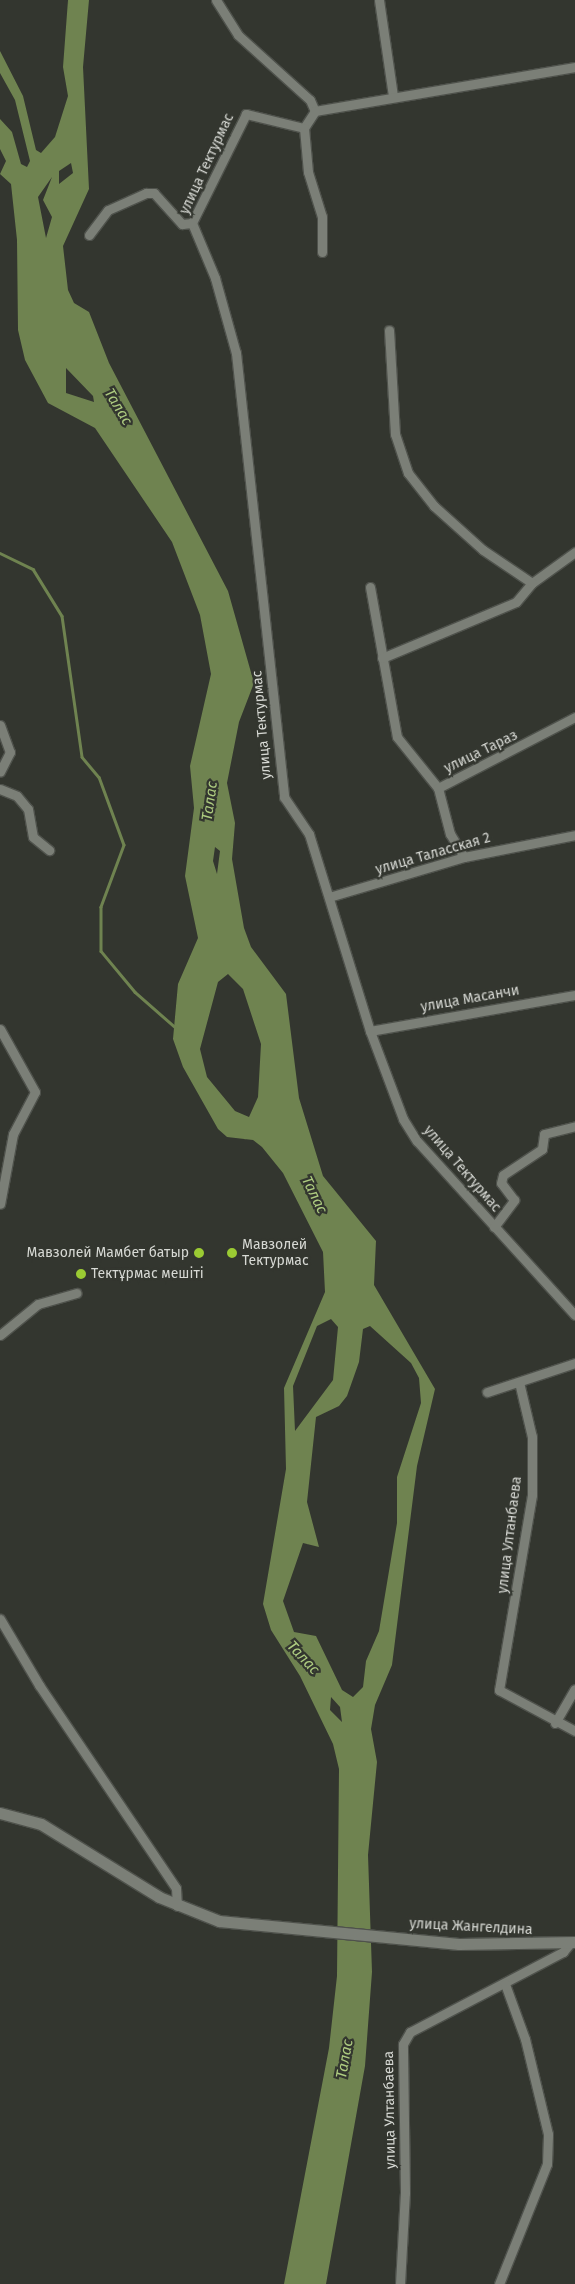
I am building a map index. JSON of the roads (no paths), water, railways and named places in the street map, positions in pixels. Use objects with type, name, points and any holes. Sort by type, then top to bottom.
[{"type":"street","points":[[216,0],[238,35],[310,100],[315,111]]},
{"type":"street","points":[[379,0],[393,96]]},
{"type":"street","points":[[322,252],[322,217],[308,172],[304,128],[315,111],[393,96],[575,67]]},
{"type":"street","name":"улица Тектурмас","points":[[304,128],[246,114],[192,223],[215,278],[236,352],[250,458],[279,780],[284,797],[309,834],[370,1031],[403,1119],[417,1141],[575,1315]]},
{"type":"street","points":[[89,235],[108,210],[146,193],[154,193],[182,224],[192,223]]},
{"type":"street","points":[[390,330],[395,434],[408,473],[434,506],[482,550],[532,583]]},
{"type":"street","points":[[382,658],[516,602],[532,583],[575,552]]},
{"type":"street","points":[[370,587],[397,737],[438,788]]},
{"type":"street","name":"улица Тараз","points":[[464,857],[450,834],[438,788],[575,717]]},
{"type":"street","points":[[0,725],[10,752],[0,772]]},
{"type":"street","points":[[0,789],[17,796],[28,809],[33,836],[49,850]]},
{"type":"street","name":"улица Таласская 2","points":[[329,897],[464,857],[575,835]]},
{"type":"street","name":"улица Масанчи","points":[[370,1031],[575,995]]},
{"type":"street","points":[[0,1029],[35,1092],[13,1134],[0,1204]]},
{"type":"street","points":[[494,1227],[514,1200],[501,1183],[503,1175],[542,1148],[544,1134],[575,1126]]},
{"type":"street","points":[[0,1335],[38,1304],[76,1293]]},
{"type":"street","points":[[486,1392],[575,1363]]},
{"type":"street","name":"улица Ултанбаева","points":[[519,1382],[532,1437],[532,1495],[499,1690],[555,1722]]},
{"type":"street","points":[[0,1619],[39,1685],[176,1888],[177,1906]]},
{"type":"street","points":[[575,1689],[555,1722],[575,1732]]},
{"type":"street","name":"улица Жангелдина","points":[[0,1813],[41,1824],[177,1906],[219,1921],[395,1939],[505,1946],[573,1942]]},
{"type":"street","name":"улица Ултанбаева","points":[[400,2284],[405,2193],[403,2044],[410,2032],[563,1952],[573,1942]]},
{"type":"street","points":[[499,2284],[547,2164],[548,2134],[525,2039],[505,1984]]},
{"type":"water","name":"Талас","points":[[68,0],[89,0],[83,67],[89,189],[63,246],[68,290],[74,303],[89,312],[109,363],[228,591],[254,683],[239,722],[227,783],[235,823],[232,859],[244,928],[251,947],[286,994],[299,1098],[323,1176],[376,1241],[374,1285],[435,1389],[417,1466],[392,1665],[375,1705],[371,1729],[377,1762],[368,1855],[372,1972],[365,2066],[326,2284],[284,2284],[329,2048],[337,1976],[339,1769],[333,1744],[300,1676],[271,1630],[263,1604],[286,1469],[284,1388],[325,1292],[323,1252],[283,1173],[262,1147],[253,1140],[227,1137],[218,1129],[183,1067],[173,1039],[178,984],[198,938],[185,876],[194,808],[190,766],[211,674],[200,615],[172,542],[95,428],[48,403],[25,360],[18,330],[17,240],[11,184],[0,174],[6,161],[0,149],[0,119],[12,132],[21,164],[27,167],[30,161],[15,100],[0,73],[0,51],[23,96],[36,150],[41,153],[55,137],[68,96],[63,67]],"holes":[[[71,163],[73,173],[59,184],[59,171]],[[52,177],[43,200],[52,217],[46,238],[38,197]],[[66,368],[93,396],[94,402],[66,393]],[[215,847],[220,851],[217,874],[213,861]],[[228,974],[243,989],[261,1044],[258,1097],[249,1117],[235,1111],[207,1077],[200,1049],[218,982]],[[331,1319],[338,1327],[333,1380],[295,1431],[293,1386],[317,1326]],[[370,1326],[411,1363],[419,1378],[421,1403],[397,1477],[397,1523],[379,1631],[366,1661],[363,1687],[353,1697],[342,1690],[316,1636],[294,1632],[283,1601],[303,1543],[319,1547],[307,1502],[316,1417],[339,1406],[347,1396],[359,1362],[363,1329]],[[331,1697],[340,1707],[342,1722],[330,1710]]]},
{"type":"waterway","points":[[0,553],[33,569],[62,616],[82,757],[99,777],[124,845],[101,907],[101,951],[135,992],[175,1027]]},
{"type":"place","name":"Мавзолей Мамбет батыр","points":[[199,1253]]},
{"type":"place","name":"Мавзолей Тектурмас","points":[[232,1253]]},
{"type":"place","name":"Тектұрмас мешіті","points":[[81,1274]]}]
